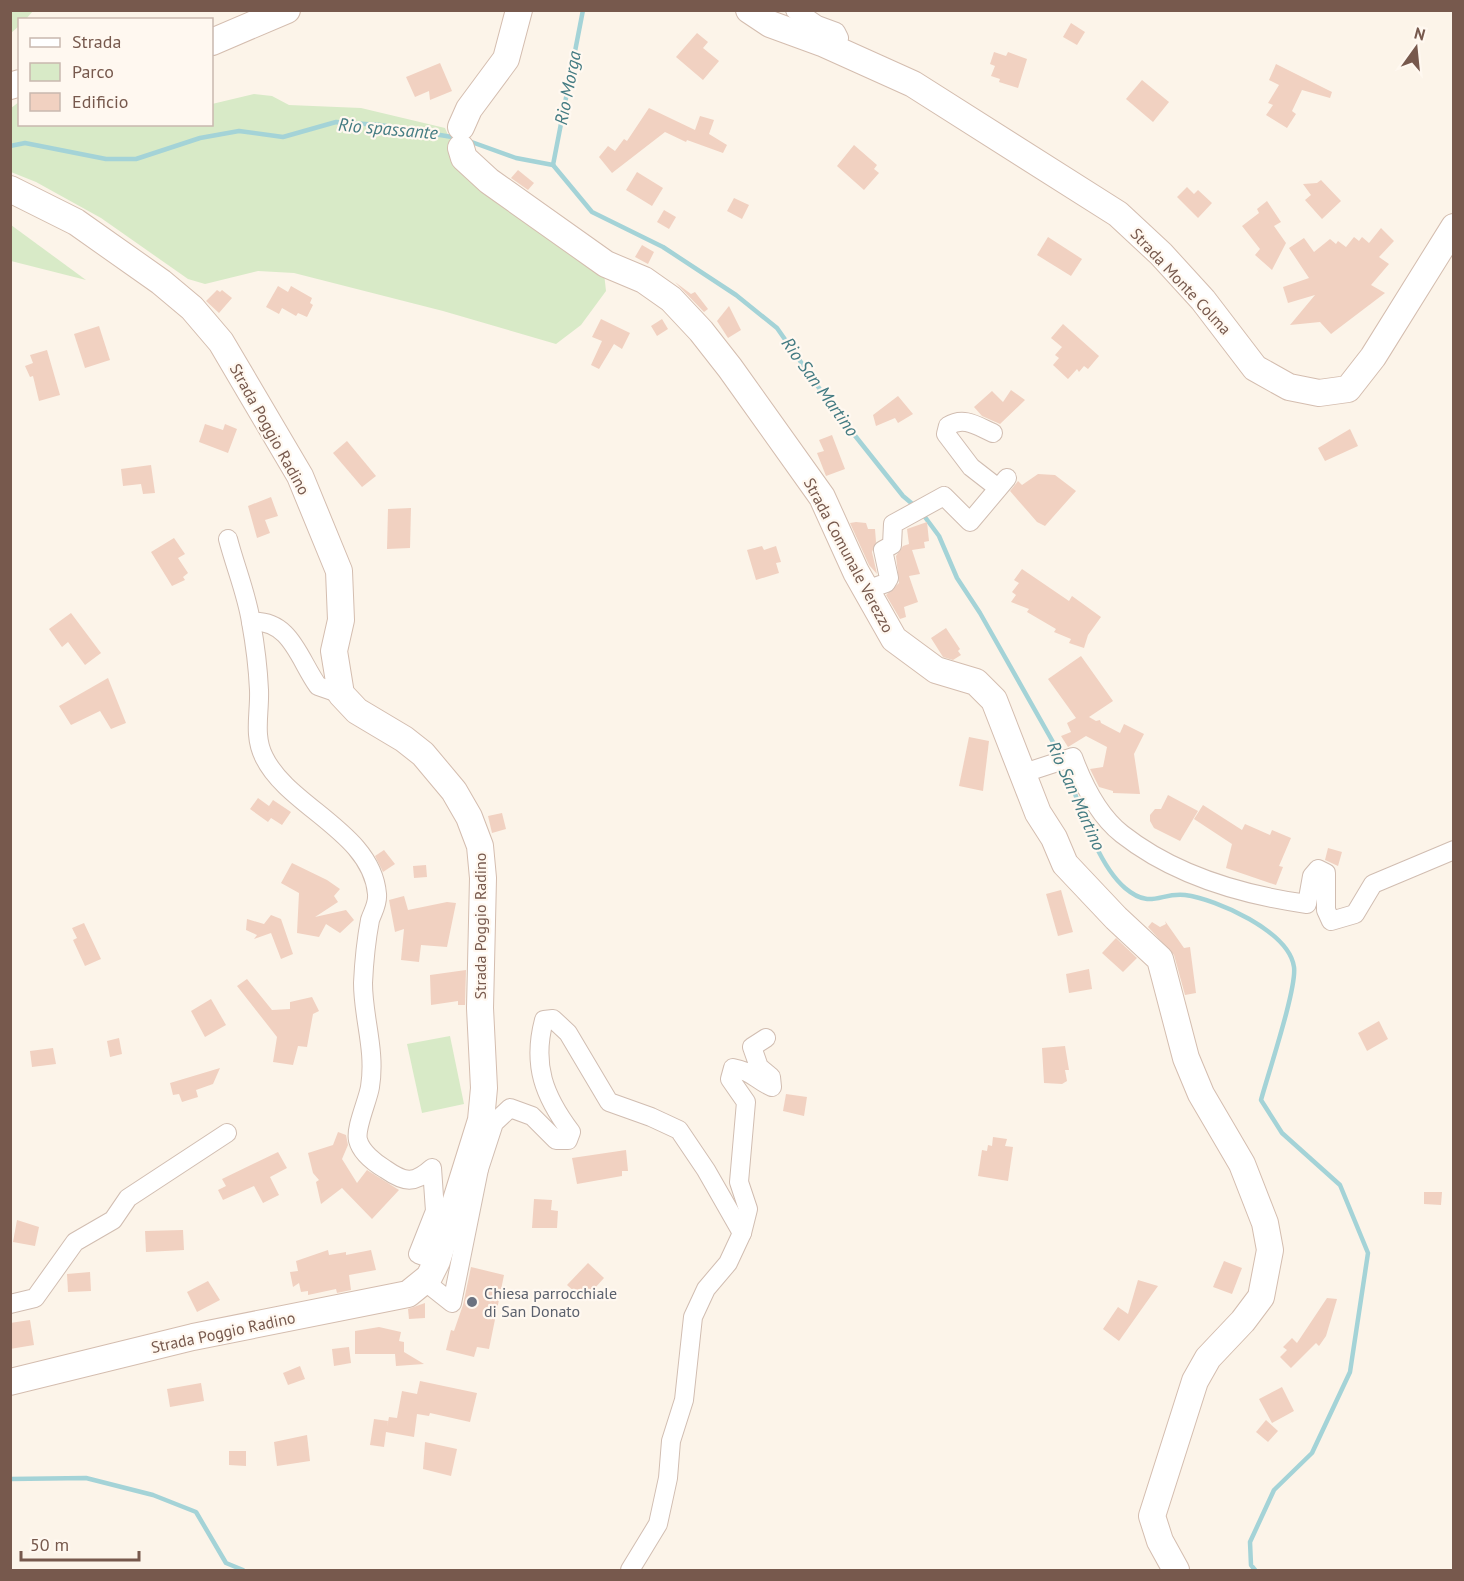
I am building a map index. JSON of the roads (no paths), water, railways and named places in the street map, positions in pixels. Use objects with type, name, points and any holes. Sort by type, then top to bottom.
[{"type":"street","points":[[213,42],[287,10]]},
{"type":"street","name":"Strada Comunale Verezzo","points":[[519,10],[506,59],[469,110],[461,137],[464,158],[489,181],[606,264],[644,280],[670,299],[700,332],[730,368],[822,497],[871,598],[894,639],[910,653],[936,669],[976,682],[994,700],[1038,813],[1054,838],[1065,864],[1116,918],[1160,959],[1186,1058],[1201,1094],[1242,1164],[1265,1223],[1270,1250],[1261,1297],[1243,1321],[1208,1358],[1195,1381],[1152,1516],[1160,1541],[1176,1570]]},
{"type":"street","name":"Strada Monte Colma","points":[[749,10],[770,24],[834,48],[913,84],[1118,214],[1203,300],[1255,368],[1289,387],[1319,393],[1348,389],[1373,357],[1454,227]]},
{"type":"street","points":[[795,10],[817,25],[836,32],[839,38],[834,48]]},
{"type":"street","name":"Strada Poggio Radino","points":[[10,189],[76,222],[161,282],[192,308],[220,342],[300,476],[339,571],[341,620],[334,651],[341,694],[357,711],[423,754],[454,790],[469,817],[480,846],[483,878],[480,1008],[484,1088],[473,1164],[437,1261],[424,1283],[401,1296],[193,1337],[10,1382]]},
{"type":"street","points":[[871,598],[872,588],[886,583],[889,578],[883,550],[892,545],[893,524],[944,496],[970,522],[1003,483],[971,467],[946,434],[948,426],[956,421],[967,421],[993,433]]},
{"type":"street","points":[[228,539],[251,622],[260,716],[256,737],[264,758],[274,774],[354,846],[376,881],[377,902],[367,940],[363,986],[372,1041],[370,1087],[357,1137],[362,1150],[381,1166],[408,1181],[420,1179],[432,1168],[435,1211],[418,1254],[437,1261]]},
{"type":"street","points":[[251,622],[264,621],[277,626],[291,639],[318,686],[341,694]]},
{"type":"street","points":[[1024,773],[1073,757],[1095,802],[1121,833],[1157,856],[1237,892],[1307,904],[1312,876],[1318,869],[1326,873],[1326,910],[1331,921],[1355,914],[1373,884],[1454,850]]},
{"type":"street","points":[[433,1288],[452,1303],[473,1164],[494,1123],[510,1108],[532,1116],[556,1140],[568,1140],[571,1132],[552,1107],[539,1070],[540,1035],[544,1020],[553,1019],[568,1032],[609,1102],[679,1130],[706,1170],[742,1233]]},
{"type":"street","points":[[630,1570],[658,1524],[668,1478],[671,1441],[684,1400],[693,1317],[706,1289],[728,1263],[742,1233],[748,1209],[739,1182],[746,1102],[730,1079],[733,1068],[751,1071],[761,1082],[772,1087],[771,1077],[759,1067],[752,1047],[766,1038]]},
{"type":"street","points":[[10,1304],[35,1298],[75,1242],[113,1220],[128,1198],[227,1133]]},
{"type":"waterway","name":"Rio Morga","points":[[553,165],[583,10]]},
{"type":"waterway","name":"Rio spassante","points":[[10,146],[25,143],[106,159],[136,159],[200,138],[239,131],[283,137],[336,122],[380,125],[458,138]]},
{"type":"waterway","name":"Rio spassante","points":[[466,140],[516,158],[553,165]]},
{"type":"waterway","name":"Rio San Martino","points":[[553,165],[592,212],[663,247],[736,295],[777,328],[833,408],[903,496],[916,507]]},
{"type":"waterway","name":"Rio San Martino","points":[[922,513],[939,536],[957,578],[980,613],[1062,758]]},
{"type":"waterway","name":"Rio San Martino","points":[[1065,766],[1082,814],[1097,847],[1114,877],[1125,888],[1142,898],[1155,899],[1185,895],[1232,910],[1265,929],[1289,954],[1294,967],[1294,978],[1261,1100],[1282,1133],[1340,1185],[1368,1253],[1350,1372],[1312,1453],[1274,1490],[1250,1542],[1251,1565],[1255,1570]]},
{"type":"waterway","points":[[10,1479],[86,1478],[153,1495],[196,1512],[226,1563],[243,1570]]},
{"type":"place","name":"Chiesa parrocchiale di San Donato","points":[[472,1302]]}]
